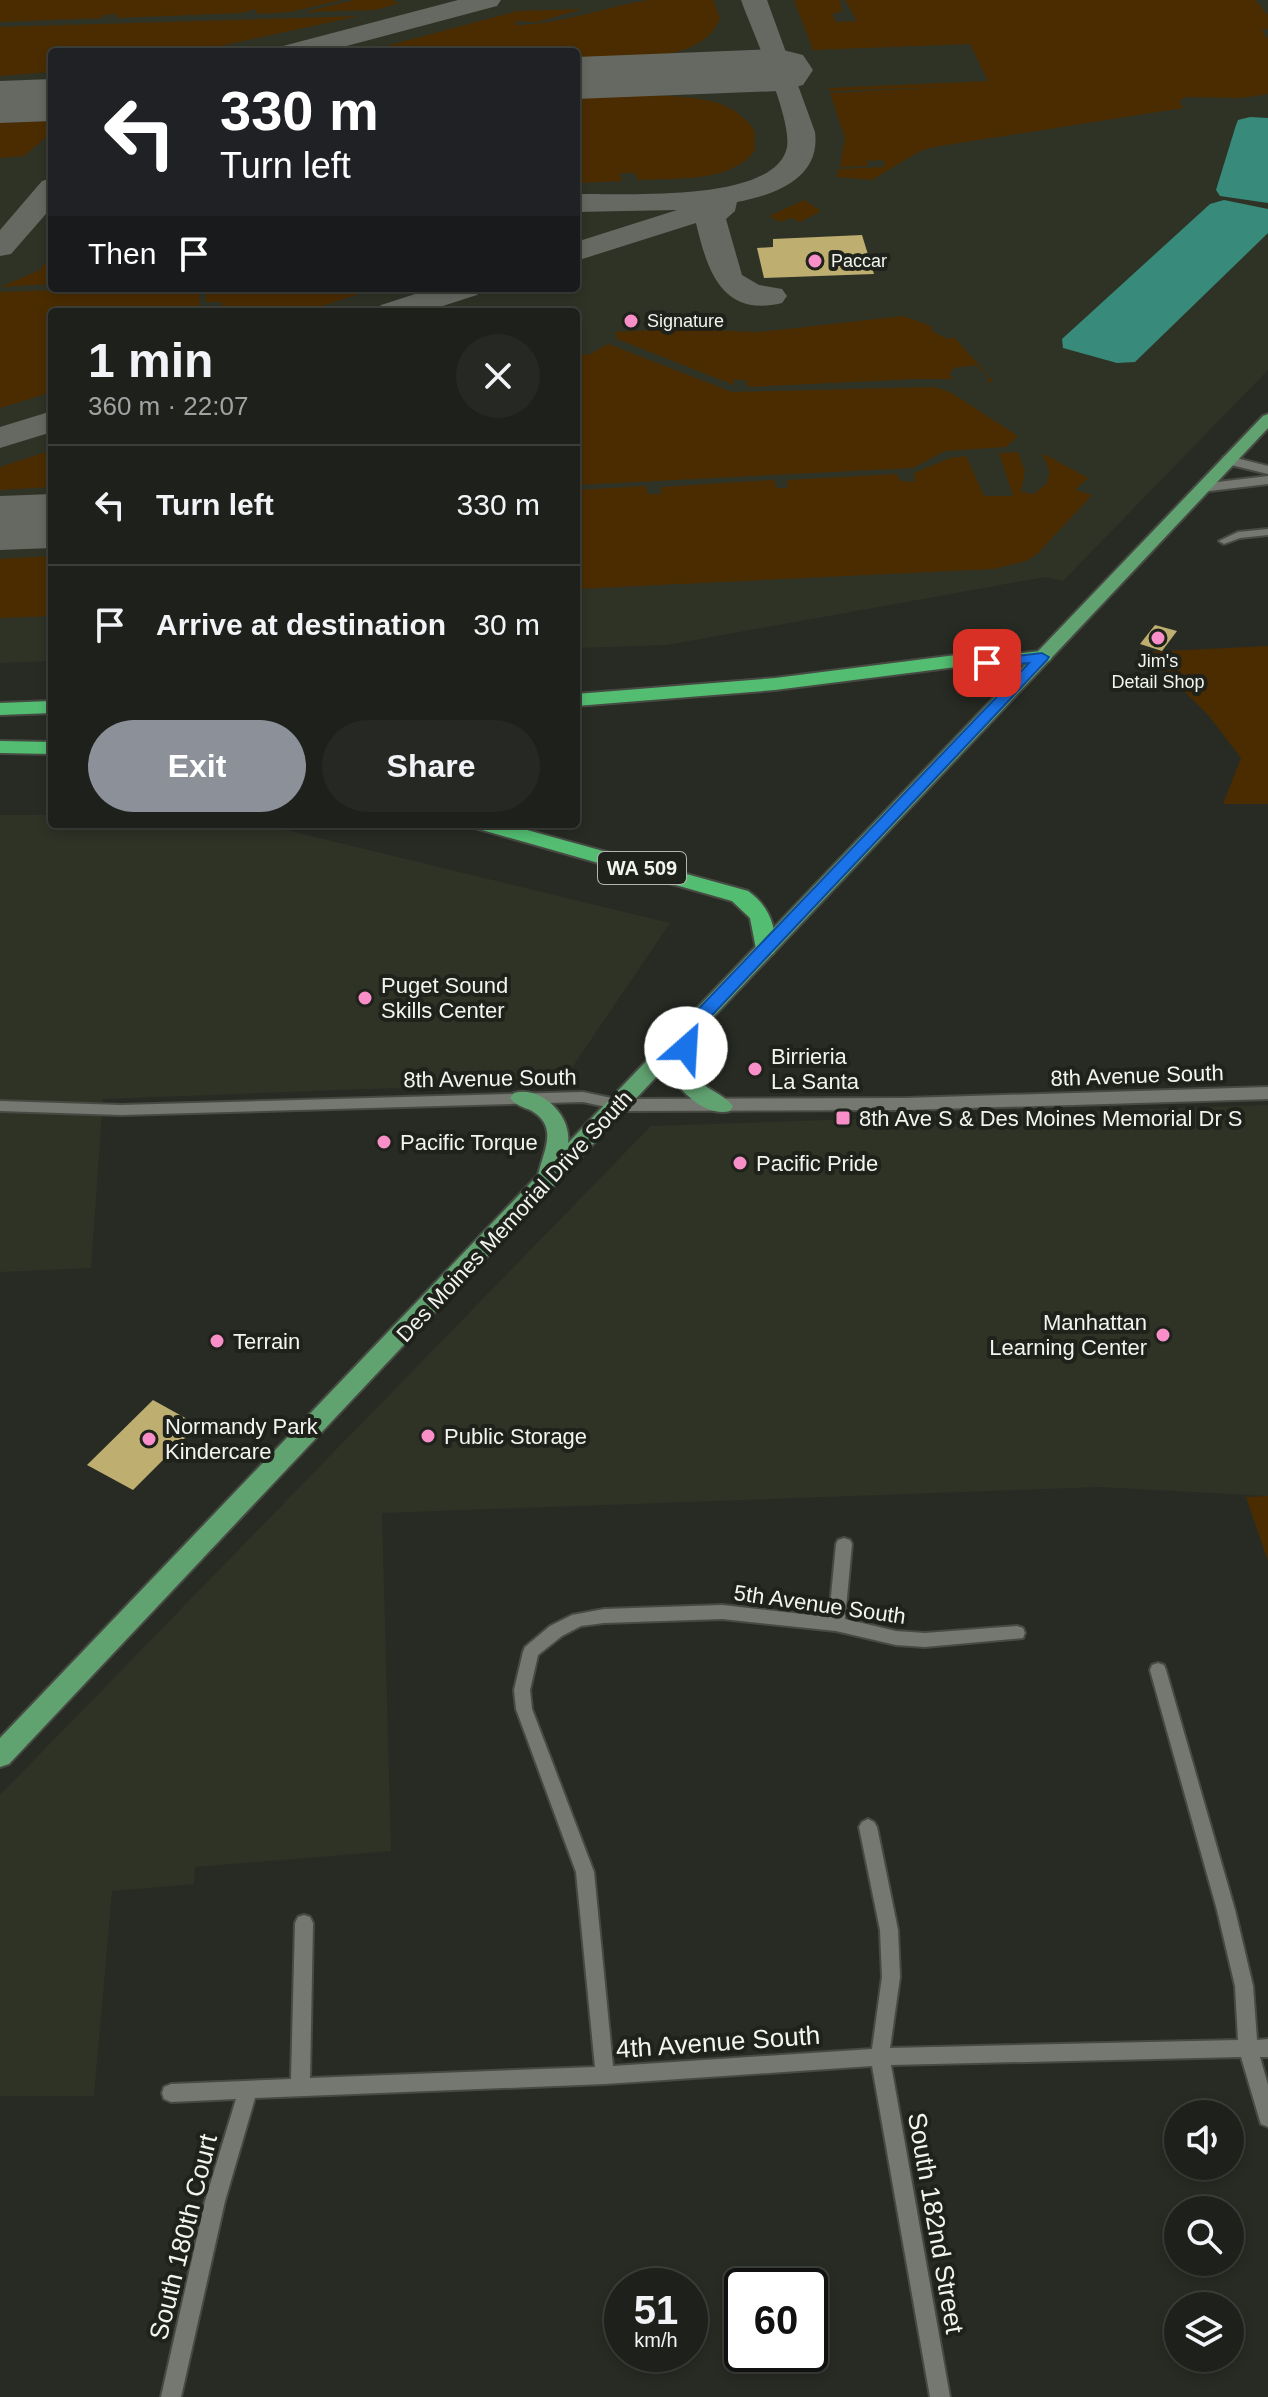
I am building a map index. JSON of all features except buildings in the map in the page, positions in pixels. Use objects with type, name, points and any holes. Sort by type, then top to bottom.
[{"type":"highway","points":[[580,700],[816,680],[964,660],[987,663],[1042,657]]},
{"type":"highway","points":[[580,708],[841,692],[972,675],[987,663]]},
{"type":"highway","points":[[0,709],[48,707]]},
{"type":"highway","points":[[0,718],[48,717]]},
{"type":"highway","points":[[0,747],[48,748]]},
{"type":"highway","name":"WA 509","points":[[496,828],[740,896],[755,907],[764,919],[765,949]]},
{"type":"main road","name":"Des Moines Memorial Drive South","points":[[0,1756],[621,1105],[692,1026],[895,816],[1268,419]]},
{"type":"main road","points":[[1228,460],[1268,470]]},
{"type":"main road","points":[[1201,488],[1268,480]]},
{"type":"main road","points":[[692,1026],[682,1077],[696,1093],[722,1106]]},
{"type":"main road","points":[[521,1098],[549,1112],[561,1135],[543,1186]]},
{"type":"street","points":[[1224,541],[1238,535],[1268,532]]},
{"type":"street","name":"8th Avenue South","points":[[0,1106],[121,1110],[583,1097],[621,1105],[722,1106],[1268,1093]]},
{"type":"street","points":[[836,1624],[844,1544]]},
{"type":"street","name":"5th Avenue South","points":[[605,2075],[585,1872],[524,1709],[523,1681],[531,1652],[556,1631],[578,1620],[604,1616],[722,1612],[836,1624],[896,1638],[925,1640],[1017,1633]]},
{"type":"street","points":[[1158,1670],[1226,1910],[1244,1986],[1248,2048],[1268,2118]]},
{"type":"street","name":"South 182nd Street","points":[[868,1827],[889,1930],[891,1977],[880,2057],[940,2397]]},
{"type":"street","points":[[300,2089],[304,1923]]},
{"type":"street","name":"4th Avenue South","points":[[171,2093],[605,2075],[880,2057],[1268,2048]]},
{"type":"street","name":"South 180th Court","points":[[171,2397],[215,2201],[248,2091]]},
{"type":"shaded area","points":[[0,0],[1268,0],[1268,370],[1063,581],[1045,577],[667,645],[580,648],[580,308],[48,308],[48,661],[0,663]]},
{"type":"shaded area","points":[[0,0],[342,0],[290,12],[257,14],[256,9],[241,13],[117,18],[117,14],[102,18],[0,22]]},
{"type":"shaded area","points":[[354,0],[393,0],[398,4],[374,10],[304,12]]},
{"type":"shaded area","points":[[649,0],[713,0],[720,18],[710,34],[696,45],[657,56],[580,58],[580,48],[379,48],[517,11],[583,9],[537,22],[515,21],[516,25],[533,24]]},
{"type":"shaded area","points":[[794,0],[840,0],[842,11],[832,14],[836,22],[857,21],[845,0],[1255,0],[1268,15],[1268,29],[1262,30],[1268,39],[1268,94],[1241,98],[1186,97],[1179,101],[1183,108],[934,147],[920,151],[872,180],[836,177],[839,169],[885,167],[883,160],[867,161],[868,166],[840,167],[845,138],[830,93],[944,87],[830,91],[829,88],[988,81],[970,44],[813,50]]},
{"type":"shaded area","points":[[359,16],[211,48],[48,48],[48,72],[0,76],[0,27]]},
{"type":"shaded area","points":[[655,95],[710,101],[745,119],[754,130],[755,150],[745,161],[732,168],[701,177],[638,180],[635,173],[620,173],[622,181],[580,183],[580,98]]},
{"type":"shaded area","points":[[48,121],[48,135],[24,156],[0,158],[0,123]]},
{"type":"shaded area","points":[[804,200],[821,211],[800,222],[791,218],[780,222],[769,216]]},
{"type":"shaded area","points":[[48,259],[48,284],[0,287],[40,270]]},
{"type":"shaded area","points":[[0,292],[200,292],[199,308],[48,308],[48,393],[0,408]]},
{"type":"shaded area","points":[[206,292],[366,292],[316,308],[222,308],[222,302],[206,302]]},
{"type":"shaded area","points":[[903,316],[931,326],[932,331],[947,339],[954,337],[993,381],[987,383],[989,377],[976,365],[954,368],[949,374],[953,379],[749,387],[745,380],[733,380],[734,385],[617,339],[615,332],[668,329],[760,332]]},
{"type":"shaded area","points":[[608,344],[732,392],[934,387],[950,392],[1018,436],[1006,447],[945,451],[913,468],[580,485],[580,355],[591,354]]},
{"type":"shaded area","points":[[48,451],[48,487],[0,490],[0,467]]},
{"type":"shaded area","points":[[1018,452],[1025,471],[1021,492],[1034,494],[1046,484],[1050,472],[1042,453],[1088,478],[1075,490],[1092,495],[1037,554],[1026,561],[994,569],[580,589],[580,490],[646,486],[648,494],[661,494],[661,487],[774,480],[776,488],[788,488],[787,480],[897,474],[900,481],[915,482],[914,473],[950,458],[966,456],[984,496],[1013,496],[999,453]]},
{"type":"shaded area","points":[[48,556],[48,616],[0,618],[0,559]]},
{"type":"shaded area","points":[[1268,646],[1268,804],[1223,804],[1241,758],[1209,716],[1145,652]]},
{"type":"shaded area","name":"Puget Sound Skills Center","points":[[0,815],[48,815],[48,828],[278,828],[670,923],[569,1072],[521,1083],[103,1099],[91,1268],[0,1272]]},
{"type":"shaded area","points":[[1268,1105],[1268,1496],[1099,1487],[382,1513],[391,1851],[195,1867],[194,1884],[112,1891],[94,2096],[0,2096],[0,1795],[651,1126]]},
{"type":"shaded area","points":[[1268,1496],[1268,1561],[1246,1497]]},
{"type":"water","points":[[1268,118],[1268,203],[1220,196],[1216,190],[1238,120]]},
{"type":"water","points":[[1224,200],[1268,209],[1268,233],[1135,362],[1117,363],[1063,348],[1062,339],[1210,204]]},
{"type":"taxiway","points":[[308,48],[488,0]]},
{"type":"taxiway","points":[[580,203],[667,202],[742,193],[773,182],[794,167],[802,145],[800,132],[790,95],[754,0]]},
{"type":"taxiway","points":[[0,97],[48,93]]},
{"type":"taxiway","points":[[0,247],[20,228],[48,192]]},
{"type":"taxiway","points":[[724,205],[710,217],[725,272],[731,282],[741,289],[771,296]]},
{"type":"taxiway","points":[[580,251],[695,214]]},
{"type":"taxiway","points":[[404,308],[454,292]]},
{"type":"taxiway","points":[[0,438],[48,422]]},
{"type":"runway","points":[[580,78],[779,70]]},
{"type":"runway","points":[[0,102],[48,100]]},
{"type":"runway","points":[[0,523],[48,521]]},
{"type":"place","name":"Paccar","points":[[815,261]]},
{"type":"place","name":"Signature","points":[[631,321]]},
{"type":"place","name":"Jim's Detail Shop","points":[[1158,638]]},
{"type":"place","name":"Puget Sound Skills Center","points":[[365,998]]},
{"type":"place","name":"Birrieria La Santa","points":[[755,1069]]},
{"type":"place","name":"8th Ave S & Des Moines Memorial Dr S","points":[[843,1118]]},
{"type":"place","name":"Pacific Torque","points":[[384,1142]]},
{"type":"place","name":"Pacific Pride","points":[[740,1163]]},
{"type":"place","name":"Manhattan Learning Center","points":[[1163,1335]]},
{"type":"place","name":"Terrain","points":[[217,1341]]},
{"type":"place","name":"Public Storage","points":[[428,1436]]},
{"type":"place","name":"Normandy Park Kindercare","points":[[149,1439]]},
{"type":"route","points":[[686,1048],[692,1026],[895,816],[1042,657],[987,663]]}]
